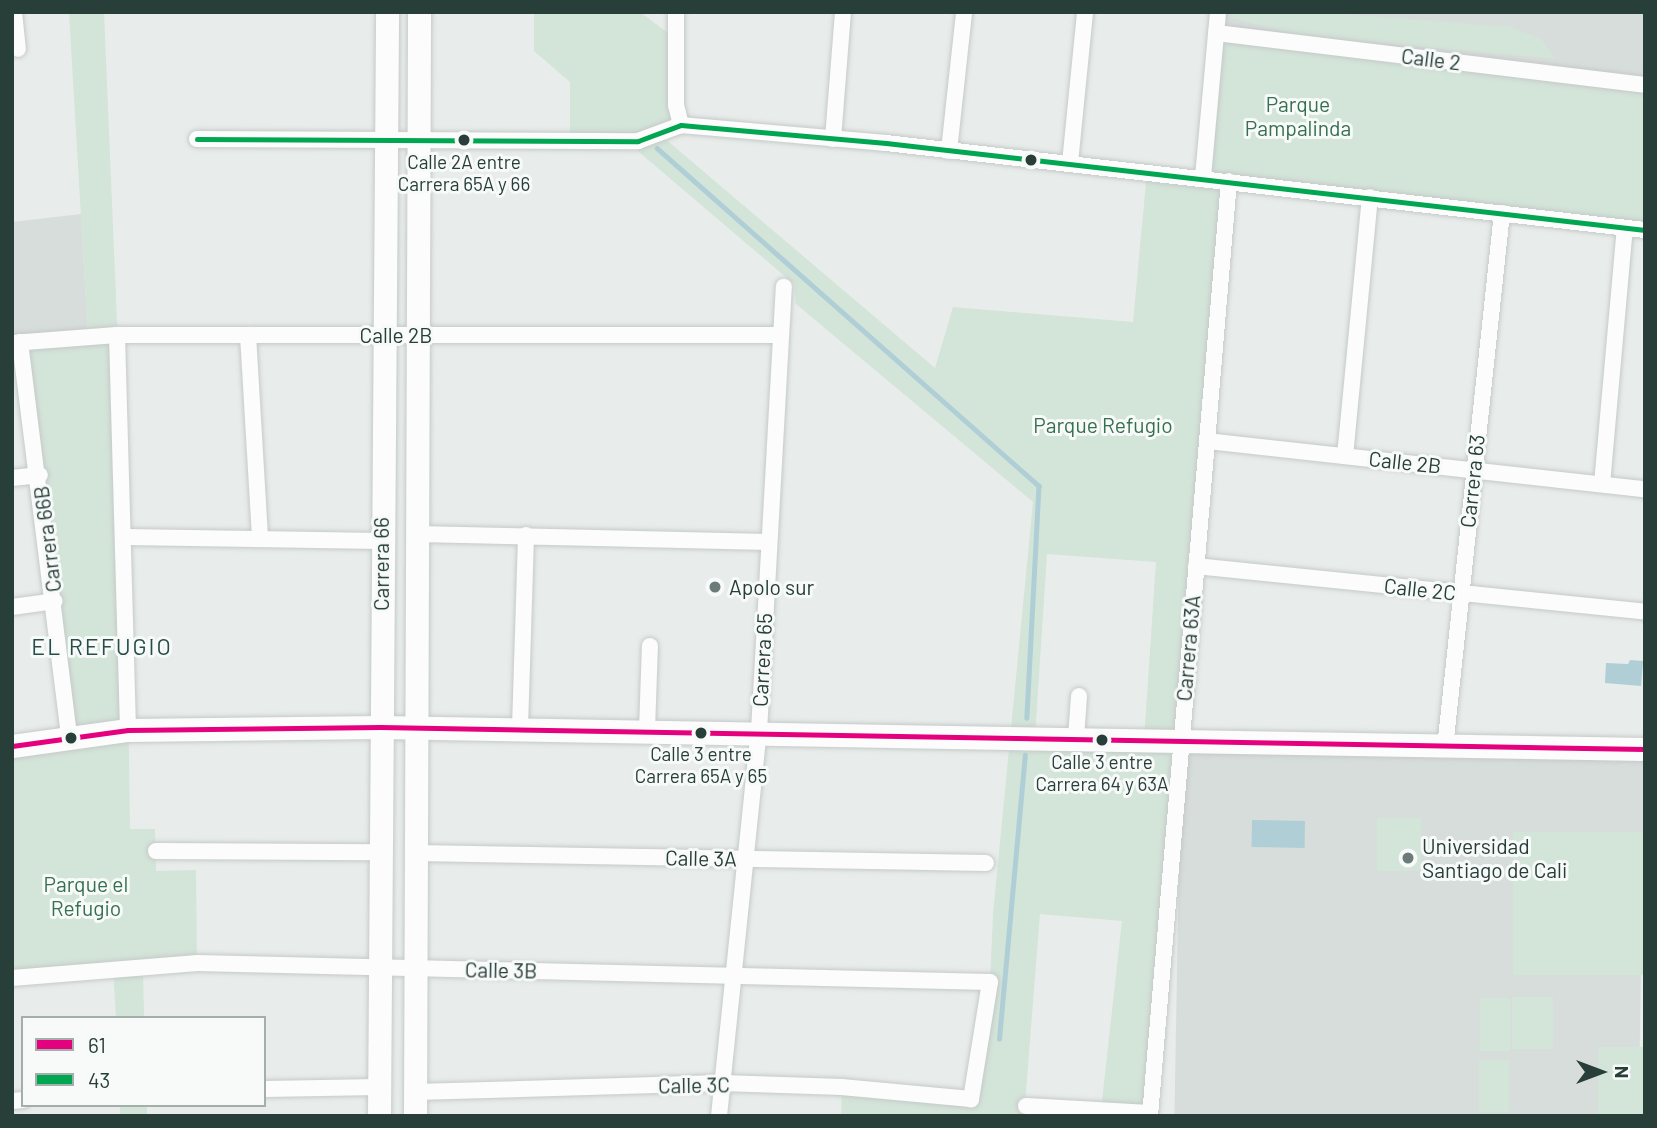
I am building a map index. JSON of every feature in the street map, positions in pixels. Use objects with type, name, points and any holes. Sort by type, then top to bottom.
[{"type":"main road","name":"Carrera 66","points":[[379,1116],[382,335],[387,12]]},
{"type":"main road","name":"Carrera 66","points":[[415,1116],[419,12]]},
{"type":"main road","points":[[12,746],[69,736],[128,730],[380,727],[759,731],[1445,748],[1645,749]]},
{"type":"street","points":[[14,12],[18,49]]},
{"type":"street","points":[[676,12],[676,105],[681,125]]},
{"type":"street","points":[[833,139],[843,12]]},
{"type":"street","points":[[949,151],[964,12]]},
{"type":"street","points":[[1070,163],[1085,12]]},
{"type":"street","points":[[1203,177],[1218,12]]},
{"type":"street","name":"Calle 2","points":[[1216,33],[1645,85]]},
{"type":"street","points":[[197,139],[638,141],[681,125],[1203,177],[1645,230]]},
{"type":"street","name":"Carrera 63A","points":[[1150,1114],[1229,181]]},
{"type":"street","points":[[1345,456],[1370,197]]},
{"type":"street","name":"Carrera 63","points":[[1445,748],[1502,213]]},
{"type":"street","points":[[1602,484],[1625,228]]},
{"type":"street","name":"Carrera 65","points":[[719,1116],[759,731],[784,286]]},
{"type":"street","points":[[117,335],[126,537],[128,730]]},
{"type":"street","name":"Calle 2B","points":[[16,343],[117,335],[781,335]]},
{"type":"street","points":[[248,335],[260,539]]},
{"type":"street","name":"Carrera 66B","points":[[16,343],[40,475],[69,736]]},
{"type":"street","name":"Calle 2B","points":[[1206,440],[1645,489]]},
{"type":"street","points":[[12,478],[40,475]]},
{"type":"street","points":[[417,534],[769,542]]},
{"type":"street","points":[[520,728],[526,535]]},
{"type":"street","points":[[126,537],[381,541]]},
{"type":"street","name":"Calle 2C","points":[[1196,566],[1645,612]]},
{"type":"street","points":[[12,607],[55,601]]},
{"type":"street","points":[[647,730],[650,646]]},
{"type":"street","points":[[1076,738],[1079,696]]},
{"type":"street","points":[[156,851],[380,852]]},
{"type":"street","name":"Calle 3A","points":[[416,853],[986,863]]},
{"type":"street","name":"Calle 3B","points":[[12,978],[198,963],[990,982],[971,1099]]},
{"type":"street","name":"Calle 3C","points":[[415,1092],[722,1083],[842,1087],[971,1099]]},
{"type":"street","points":[[266,1088],[379,1087]]},
{"type":"street","points":[[1026,1106],[1150,1114]]},
{"type":"shaded area","points":[[1218,12],[1645,12],[1645,85],[1216,33]]},
{"type":"shaded area","points":[[81,214],[88,336],[12,343],[12,222]]},
{"type":"shaded area","name":"Universidad Santiago de Cali","points":[[1181,741],[1645,749],[1639,1116],[1174,1116]]},
{"type":"green space","name":"Parque el Refugio","points":[[69,12],[104,12],[126,537],[130,829],[155,829],[156,871],[196,870],[197,963],[143,967],[144,1016],[116,1016],[113,969],[12,978],[12,746],[69,736],[20,342],[88,336]]},
{"type":"green space","name":"Parque Refugio","points":[[534,12],[640,12],[676,39],[681,125],[657,132],[935,368],[953,307],[1133,322],[1147,172],[1203,177],[1216,33],[1645,85],[1645,230],[1229,181],[1150,1113],[1101,1110],[1122,921],[1040,914],[1024,1116],[841,1116],[842,1087],[971,1099],[990,982],[993,914],[1033,502],[796,304],[794,284],[626,141],[570,139],[570,82],[534,51]],"holes":[[[1047,554],[1156,562],[1144,740],[1035,737]]]},
{"type":"green space","points":[[1228,12],[1319,12],[1509,27],[1540,38],[1556,59],[1302,36],[1228,17]]},
{"type":"green space","points":[[1377,818],[1421,818],[1421,871],[1377,871]]},
{"type":"green space","points":[[1513,832],[1645,832],[1645,975],[1513,975]]},
{"type":"green space","points":[[1512,997],[1553,997],[1553,1049],[1512,1049]]},
{"type":"green space","points":[[1480,998],[1510,998],[1510,1051],[1480,1051]]},
{"type":"green space","points":[[1598,1047],[1645,1047],[1645,1116],[1598,1116]]},
{"type":"green space","points":[[1479,1060],[1509,1060],[1509,1112],[1479,1112]]},
{"type":"green space","points":[[120,1107],[147,1107],[147,1116],[120,1116]]},
{"type":"water","points":[[1630,660],[1643,661],[1641,686],[1605,683],[1606,663],[1628,664]]},
{"type":"water","points":[[1252,820],[1305,821],[1305,848],[1252,847]]},
{"type":"waterway","points":[[657,148],[1039,486],[1027,718]]},
{"type":"waterway","points":[[999,1039],[1025,755]]},
{"type":"transit line","name":"43","points":[[197,139],[638,141],[681,125],[886,143],[1645,230]]},
{"type":"transit line","name":"61","points":[[12,746],[128,730],[380,727],[1645,749]]},
{"type":"place","name":"Calle 2A entre Carrera 65A y 66","points":[[464,140]]},
{"type":"place","name":"Apolo sur","points":[[715,587]]},
{"type":"place","name":"Calle 3 entre Carrera 65A y 65","points":[[701,733]]},
{"type":"place","name":"Calle 3 entre Carrera 64 y 63A","points":[[1102,740]]},
{"type":"place","name":"Universidad Santiago de Cali","points":[[1408,858]]},
{"type":"district","name":"EL REFUGIO","points":[[102,646]]},
{"type":"park label","name":"Parque Pampalinda","points":[[1298,116]]}]
